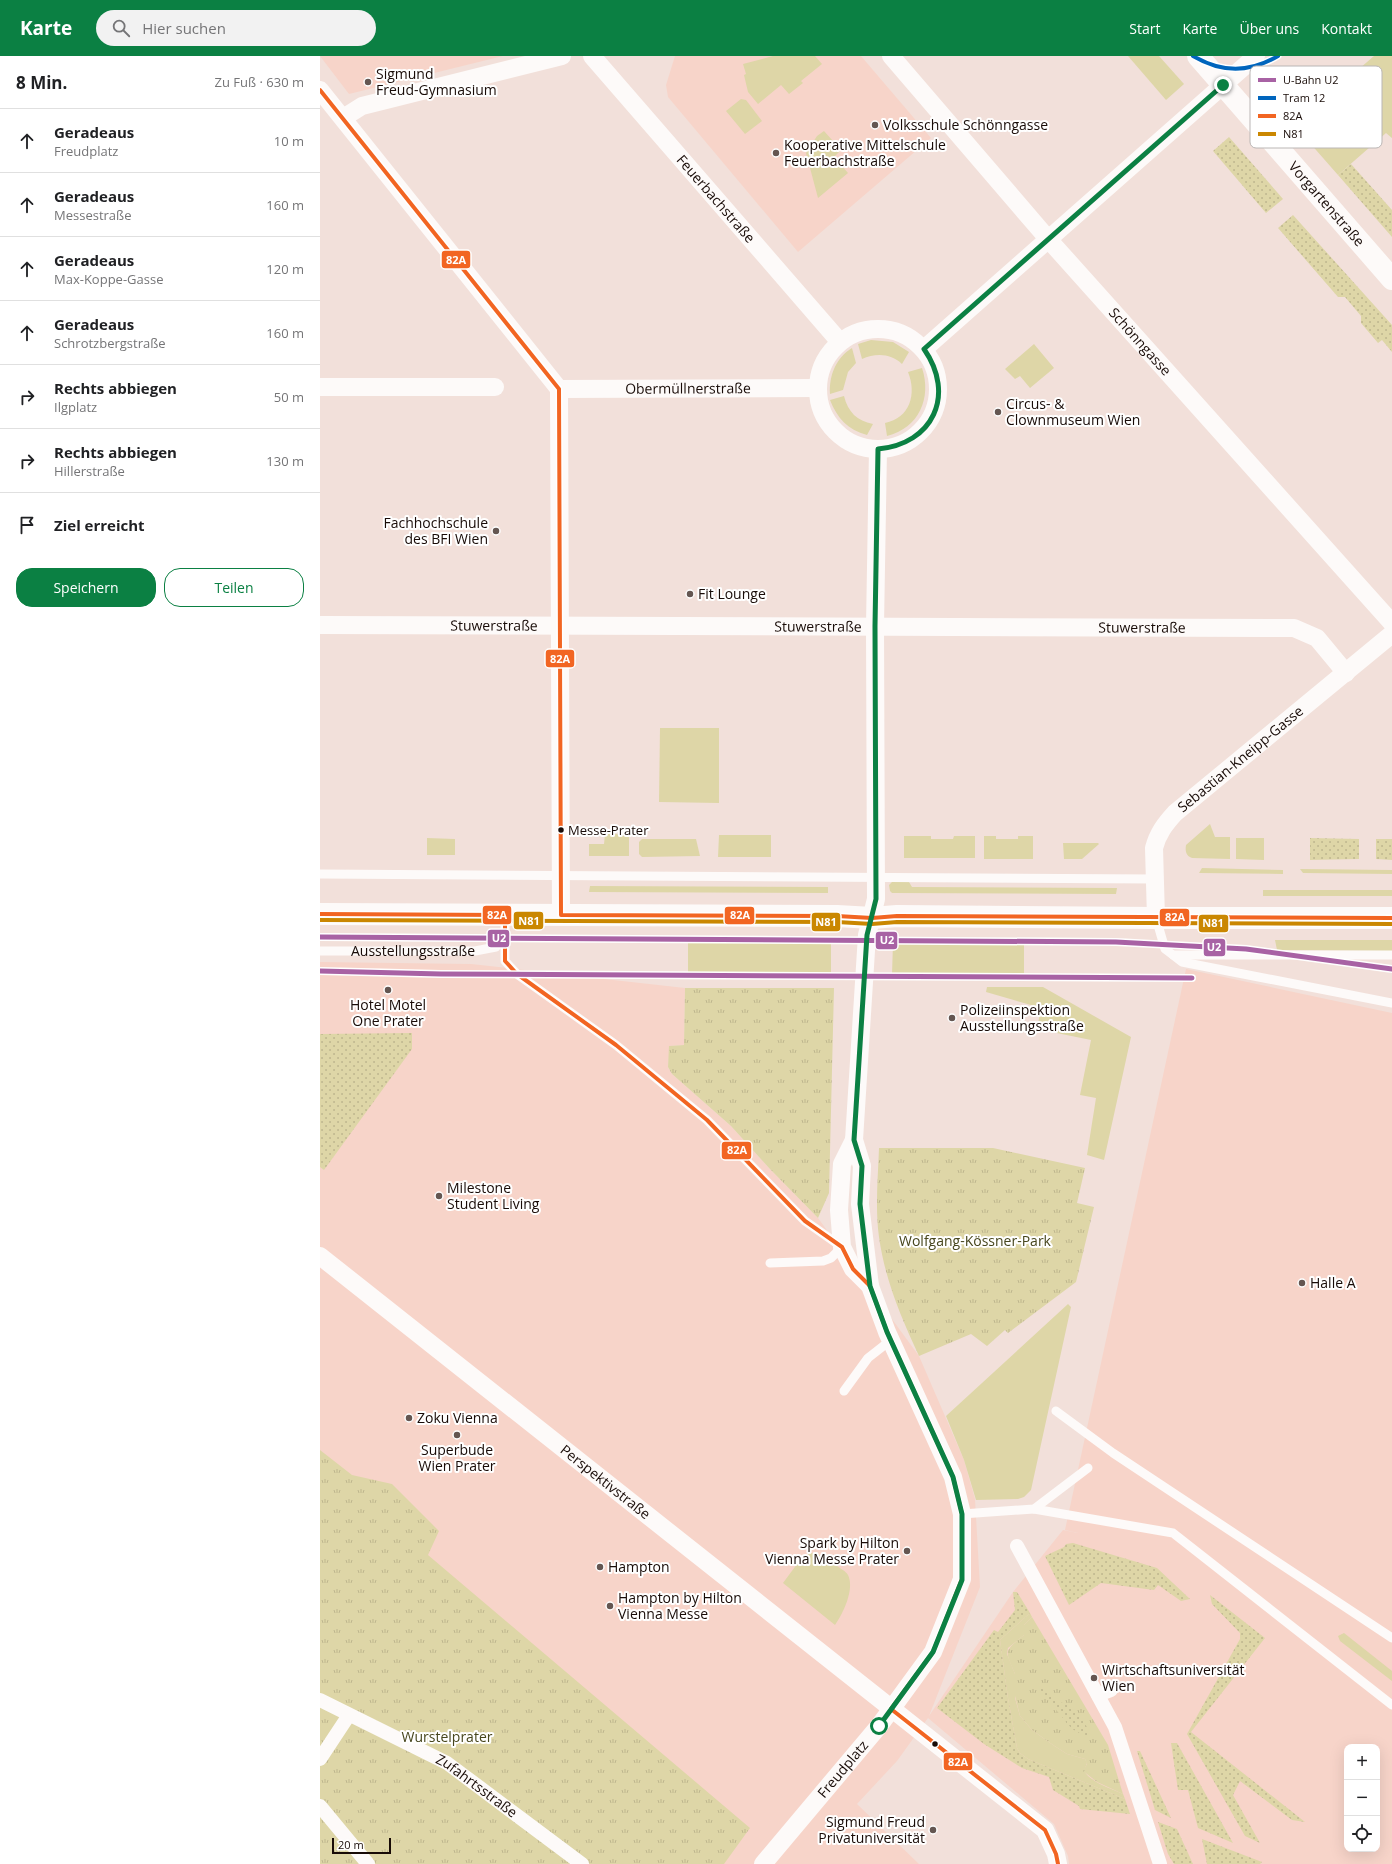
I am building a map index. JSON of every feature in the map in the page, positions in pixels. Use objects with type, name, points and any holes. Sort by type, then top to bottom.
[{"type":"main road","name":"Vorgartenstraße","points":[[1198,56],[1250,116]]},
{"type":"main road","name":"Vorgartenstraße","points":[[1278,148],[1392,279]]},
{"type":"main road","points":[[320,914],[505,923],[561,915],[837,916],[872,918],[897,916],[1392,918]]},
{"type":"street","points":[[343,118],[362,106],[562,56]]},
{"type":"street","name":"Feuerbachstraße","points":[[592,56],[840,342]]},
{"type":"street","name":"Schönngasse","points":[[891,56],[1049,240],[1392,623]]},
{"type":"street","points":[[924,349],[1256,56]]},
{"type":"street","points":[[320,90],[559,389],[561,915]]},
{"type":"street","points":[[882,329],[905,335],[924,349],[932,360],[938,377],[938,398],[935,410],[930,420],[915,438],[898,446],[878,449],[864,448],[847,441],[832,428],[822,411],[818,388],[823,365],[832,350],[840,342],[859,332],[882,329]]},
{"type":"street","points":[[320,387],[495,387]]},
{"type":"street","name":"Obermüllnerstraße","points":[[559,389],[818,388]]},
{"type":"street","points":[[870,1286],[860,1204],[862,1166],[854,1140],[867,935],[876,899],[875,626],[878,449]]},
{"type":"street","name":"Stuwerstraße","points":[[320,625],[559,627],[875,626],[1294,628],[1317,638],[1346,673]]},
{"type":"street","name":"Sebastian-Kneipp-Gasse","points":[[1156,918],[1154,848],[1160,831],[1169,820],[1392,634]]},
{"type":"street","points":[[854,1140],[842,1164],[839,1210],[842,1247],[853,1269],[870,1286]]},
{"type":"street","name":"Perspektivstraße","points":[[320,1256],[1045,1830],[1056,1854],[1058,1864]]},
{"type":"street","name":"Freudplatz","points":[[763,1864],[879,1726],[933,1652],[962,1580],[962,1514],[953,1477],[891,1340],[870,1286]]},
{"type":"street","points":[[1017,1546],[1115,1727],[1160,1864]]},
{"type":"street","points":[[1098,1695],[1111,1690]]},
{"type":"street","name":"Zufahrtsstraße","points":[[320,1700],[447,1763],[582,1864]]},
{"type":"street","points":[[320,1759],[349,1715]]},
{"type":"street","points":[[320,1806],[368,1864]]},
{"type":"lane","points":[[320,874],[561,874],[875,878],[1155,879]]},
{"type":"lane","points":[[1156,918],[1166,949],[1182,962],[1392,1003]]},
{"type":"lane","points":[[505,923],[505,961],[517,974],[616,1045],[707,1120],[805,1221],[842,1247],[831,1258],[823,1261],[770,1263]]},
{"type":"lane","name":"Ausstellungsstraße","points":[[320,950],[475,951],[496,947],[505,923]]},
{"type":"lane","points":[[1172,955],[1392,955]]},
{"type":"lane","points":[[844,1391],[868,1358],[891,1340]]},
{"type":"lane","points":[[1056,1411],[1113,1454],[1392,1638]]},
{"type":"lane","points":[[1034,1509],[1088,1468]]},
{"type":"lane","points":[[962,1514],[1034,1509],[1173,1533],[1392,1705]]},
{"type":"shaded area","name":"Sigmund Freud-Gymnasium","points":[[320,56],[503,56],[349,94]]},
{"type":"shaded area","name":"Kooperative Mittelschule Feuerbachstraße","points":[[675,56],[861,56],[931,138],[798,252],[668,97],[666,85]]},
{"type":"shaded area","points":[[320,962],[471,964],[685,988],[684,1045],[670,1046],[668,1067],[672,1074],[731,1126],[769,1168],[818,1218],[919,1356],[964,1460],[975,1499],[980,1587],[929,1716],[1013,1592],[1063,1530],[1078,1533],[1065,1530],[1186,969],[1392,1013],[1392,1864],[1069,1864],[1068,1856],[1054,1824],[928,1718],[897,1761],[857,1804],[919,1864],[320,1864]]},
{"type":"green space","points":[[773,56],[815,56],[822,64],[801,81],[803,83],[789,94],[781,85],[758,104],[748,92],[743,64]]},
{"type":"green space","points":[[1128,56],[1159,56],[1184,84],[1166,100]]},
{"type":"green space","points":[[1374,56],[1392,56],[1392,138],[1386,133],[1382,136],[1382,66],[1362,66]]},
{"type":"green space","points":[[741,99],[746,100],[762,121],[745,134],[726,111]]},
{"type":"green space","points":[[824,131],[841,150],[834,157],[848,173],[818,198],[806,153],[817,136]]},
{"type":"green space","points":[[1229,137],[1283,199],[1266,213],[1213,151]]},
{"type":"green space","points":[[1314,148],[1369,148],[1338,175]]},
{"type":"green space","points":[[1351,164],[1392,210],[1392,237],[1338,175]]},
{"type":"green space","points":[[1293,215],[1392,325],[1392,352],[1382,340],[1378,343],[1361,323],[1361,316],[1345,297],[1338,297],[1278,228]]},
{"type":"green space","points":[[871,340],[893,342],[909,352],[902,364],[898,360],[883,355],[862,359],[858,344]]},
{"type":"green space","points":[[1034,344],[1054,368],[1030,388],[1020,376],[1015,379],[1005,369]]},
{"type":"green space","points":[[852,348],[856,363],[848,372],[843,390],[830,394],[832,374],[838,362],[846,352]]},
{"type":"green space","points":[[922,368],[925,379],[925,390],[924,401],[920,410],[915,419],[907,426],[898,432],[887,436],[885,423],[900,416],[909,404],[912,389],[908,372]]},
{"type":"green space","points":[[844,396],[848,407],[854,415],[862,421],[873,424],[867,435],[854,430],[840,418],[836,412],[830,400]]},
{"type":"green space","points":[[660,728],[719,728],[719,803],[659,802]]},
{"type":"green space","points":[[1210,824],[1215,837],[1230,837],[1230,859],[1192,858],[1187,855],[1186,845]]},
{"type":"green space","points":[[605,834],[629,834],[629,856],[589,856],[589,844],[604,844]]},
{"type":"green space","points":[[719,835],[771,835],[771,857],[718,857]]},
{"type":"green space","points":[[904,836],[931,836],[931,839],[953,839],[954,836],[975,836],[975,858],[904,858]]},
{"type":"green space","points":[[984,836],[996,836],[996,839],[1018,839],[1018,836],[1033,836],[1033,859],[984,859]]},
{"type":"green space","points":[[427,838],[455,839],[455,855],[427,855]]},
{"type":"green space","points":[[1236,838],[1264,838],[1264,860],[1236,859]]},
{"type":"green space","points":[[1310,838],[1359,839],[1359,859],[1310,860]]},
{"type":"green space","points":[[642,839],[696,839],[700,856],[642,857],[639,854],[639,842]]},
{"type":"green space","points":[[1376,839],[1392,839],[1392,860],[1376,859]]},
{"type":"green space","points":[[1063,843],[1099,844],[1082,859],[1064,859]]},
{"type":"green space","points":[[1202,868],[1283,870],[1283,874],[1199,873]]},
{"type":"green space","points":[[1300,869],[1392,870],[1392,874],[1303,873]]},
{"type":"green space","points":[[892,882],[909,882],[912,887],[1117,888],[1116,894],[892,893],[889,885]]},
{"type":"green space","points":[[590,886],[828,887],[828,893],[589,892]]},
{"type":"green space","points":[[1263,890],[1392,890],[1392,896],[1263,896]]},
{"type":"green space","points":[[1275,940],[1392,940],[1392,951],[1277,950]]},
{"type":"green space","points":[[688,941],[831,941],[831,975],[688,974]]},
{"type":"green space","points":[[893,942],[1024,942],[1024,975],[892,975]]},
{"type":"green space","points":[[987,987],[1043,987],[1131,1037],[1104,1160],[1087,1155],[1096,1098],[1080,1095],[1091,1040],[1037,1029],[1041,1008],[986,992]]},
{"type":"green space","points":[[685,988],[834,988],[829,1193],[818,1218],[769,1168],[731,1126],[672,1074],[668,1067],[669,1046],[684,1045]]},
{"type":"green space","points":[[412,1033],[412,1049],[324,1170],[320,1167],[320,1034]]},
{"type":"green space","name":"Wolfgang-Kössner-Park","points":[[879,1148],[993,1148],[1085,1168],[1077,1203],[1094,1207],[1076,1282],[1008,1333],[1005,1330],[987,1346],[971,1334],[919,1356],[894,1298],[882,1253],[877,1215]]},
{"type":"green space","points":[[1068,1304],[1071,1307],[1031,1490],[1024,1497],[1018,1499],[976,1500],[964,1460],[946,1416]]},
{"type":"green space","name":"Wurstelprater","points":[[320,1450],[352,1475],[392,1484],[439,1531],[428,1555],[750,1828],[724,1864],[320,1864]]},
{"type":"green space","points":[[1073,1543],[1157,1568],[1190,1599],[1181,1601],[1158,1585],[1154,1590],[1101,1583],[1069,1605],[1045,1556],[1064,1547],[1066,1544]]},
{"type":"green space","points":[[811,1553],[827,1558],[848,1575],[850,1581],[847,1601],[835,1625],[783,1583],[803,1556]]},
{"type":"green space","points":[[1013,1592],[1017,1592],[1030,1613],[1000,1640],[1017,1748],[1020,1753],[1028,1759],[1125,1799],[1130,1814],[1080,1809],[1079,1806],[1053,1790],[1049,1777],[1022,1768],[984,1744],[937,1708],[994,1630],[998,1632],[1015,1610]]},
{"type":"green space","points":[[1210,1595],[1265,1638],[1191,1732],[1305,1822],[1292,1820],[1240,1781],[1233,1795],[1260,1843],[1245,1836],[1187,1734],[1240,1639],[1240,1633],[1212,1604]]},
{"type":"green space","points":[[1030,1613],[1032,1617],[1024,1625],[1024,1635],[1008,1648],[1007,1654],[1015,1674],[1015,1698],[1020,1716],[1032,1730],[1053,1745],[1067,1754],[1085,1759],[1087,1763],[1084,1771],[1087,1775],[1102,1785],[1123,1794],[1125,1799],[1028,1759],[1020,1753],[1017,1748],[1000,1640]]},
{"type":"green space","points":[[1032,1617],[1108,1745],[1123,1794],[1097,1782],[1083,1771],[1087,1764],[1085,1759],[1067,1754],[1053,1745],[1032,1730],[1020,1716],[1012,1684],[1015,1674],[1009,1660],[1008,1652],[1009,1648],[1024,1635],[1024,1625]]},
{"type":"green space","points":[[1344,1633],[1392,1671],[1392,1681],[1340,1641],[1338,1636]]},
{"type":"green space","points":[[1040,1688],[1056,1701],[1068,1704],[1075,1710],[1085,1722],[1089,1736],[1072,1729],[1048,1700],[1038,1692],[1038,1689]]},
{"type":"green space","points":[[1171,1743],[1177,1743],[1233,1843],[1198,1828],[1188,1790],[1178,1790]]},
{"type":"green space","points":[[1137,1751],[1140,1751],[1171,1818],[1155,1810]]},
{"type":"green space","points":[[1158,1822],[1177,1829],[1193,1864],[1174,1864],[1168,1854]]},
{"type":"green space","points":[[1202,1839],[1262,1862],[1260,1864],[1207,1864]]},
{"type":"metro line","name":"U2","points":[[320,937],[1116,942],[1246,949],[1392,969]]},
{"type":"metro line","name":"U2","points":[[320,971],[441,974],[1192,978]]},
{"type":"tram line","name":"12","points":[[1193,56],[1214,66],[1236,69],[1250,67]]},
{"type":"tram line","name":"12","points":[[1257,66],[1278,56]]},
{"type":"transit line","name":"82A","points":[[320,90],[559,389],[561,915],[837,916],[872,918],[897,916],[1392,918]]},
{"type":"transit line","name":"82A","points":[[320,914],[505,915],[505,961],[517,974],[616,1045],[707,1120],[805,1221],[842,1247],[853,1269],[870,1286],[887,1332],[953,1477],[962,1514],[962,1579],[933,1652],[891,1709],[1045,1830],[1056,1854],[1058,1864]]},
{"type":"transit line","name":"N81","points":[[320,920],[837,922],[872,924],[897,922],[1392,924]]},
{"type":"place","name":"Sigmund Freud-Gymnasium","points":[[368,82]]},
{"type":"place","name":"Volksschule Schönngasse","points":[[875,125]]},
{"type":"place","name":"Kooperative Mittelschule Feuerbachstraße","points":[[776,153]]},
{"type":"place","name":"Circus- & Clownmuseum Wien","points":[[998,412]]},
{"type":"place","name":"Fachhochschule des BFI Wien","points":[[496,531]]},
{"type":"place","name":"Fit Lounge","points":[[690,594]]},
{"type":"place","name":"Messe-Prater","points":[[561,830]]},
{"type":"place","name":"Hotel Motel One Prater","points":[[388,990]]},
{"type":"place","name":"Polizeiinspektion Ausstellungsstraße","points":[[952,1018]]},
{"type":"place","name":"Milestone Student Living","points":[[439,1196]]},
{"type":"place","name":"Halle A","points":[[1302,1283]]},
{"type":"place","name":"Zoku Vienna","points":[[409,1418]]},
{"type":"place","name":"Superbude Wien Prater","points":[[457,1435]]},
{"type":"place","name":"Spark by Hilton Vienna Messe Prater","points":[[907,1551]]},
{"type":"place","name":"Hampton","points":[[600,1567]]},
{"type":"place","name":"Hampton by Hilton Vienna Messe","points":[[610,1606]]},
{"type":"place","name":"Wirtschaftsuniversität Wien","points":[[1094,1678]]},
{"type":"place","name":"Sigmund Freud Privatuniversität","points":[[933,1830]]},
{"type":"route","points":[[879,1726],[933,1652],[962,1580],[962,1514],[953,1477],[919,1398],[887,1332],[870,1286],[860,1204],[862,1166],[854,1140],[867,935],[876,899],[875,626],[878,449],[891,448],[904,444],[915,438],[930,420],[935,410],[938,398],[938,377],[932,360],[924,349],[1199,108],[1223,85]]}]
